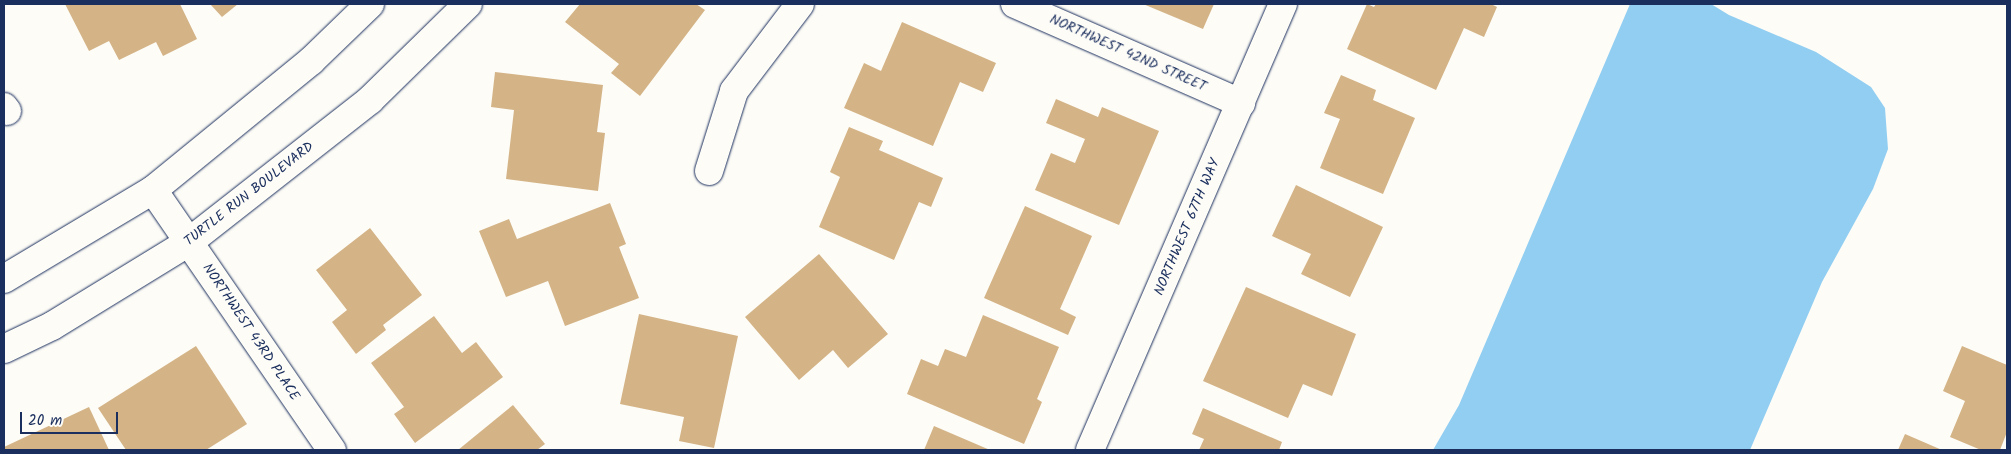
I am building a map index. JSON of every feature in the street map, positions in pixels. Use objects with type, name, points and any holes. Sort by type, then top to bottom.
[{"type":"street","points":[[4,280],[153,190],[311,61],[370,4]]},
{"type":"street","name":"TURTLE RUN BOULEVARD","points":[[4,349],[52,326],[190,242],[370,100],[468,4]]},
{"type":"street","points":[[710,171],[734,91],[800,4]]},
{"type":"street","name":"NORTHWEST 42ND STREET","points":[[1015,4],[1241,103]]},
{"type":"street","name":"NORTHWEST 67TH WAY","points":[[1090,450],[1283,4]]},
{"type":"street","name":"NORTHWEST 43RD PLACE","points":[[153,190],[332,450]]},
{"type":"water","points":[[1630,4],[1711,4],[1729,15],[1816,52],[1871,87],[1885,108],[1888,149],[1873,189],[1822,282],[1750,450],[1433,450],[1459,405]]},
{"type":"building","points":[[65,4],[180,4],[197,39],[163,56],[156,42],[119,60],[109,41],[89,51]]},
{"type":"building","points":[[210,4],[238,4],[222,17]]},
{"type":"building","points":[[580,4],[696,4],[705,10],[640,96],[611,73],[619,64],[565,22]]},
{"type":"building","points":[[1143,4],[1214,4],[1203,29]]},
{"type":"building","points":[[1367,4],[1374,7],[1376,4],[1491,4],[1497,7],[1484,37],[1464,28],[1436,90],[1347,49]]},
{"type":"building","points":[[902,22],[996,63],[983,92],[960,82],[933,146],[844,108],[864,63],[881,71]]},
{"type":"building","points":[[495,72],[603,85],[597,132],[605,133],[598,191],[506,179],[514,110],[491,107]]},
{"type":"building","points":[[1341,75],[1376,90],[1373,100],[1415,118],[1383,194],[1320,168],[1340,119],[1324,113]]},
{"type":"building","points":[[1056,99],[1098,117],[1102,107],[1159,131],[1119,225],[1035,190],[1051,153],[1075,163],[1085,139],[1046,123]]},
{"type":"building","points":[[849,127],[883,141],[879,150],[943,178],[931,207],[919,202],[894,260],[819,227],[840,177],[830,172]]},
{"type":"building","points":[[1296,185],[1383,227],[1350,297],[1301,274],[1311,254],[1272,236]]},
{"type":"building","points":[[610,203],[626,244],[619,247],[639,298],[565,326],[548,281],[506,297],[479,231],[509,219],[517,239]]},
{"type":"building","points":[[1025,206],[1092,236],[1060,309],[1076,317],[1068,335],[984,298]]},
{"type":"building","points":[[370,228],[422,295],[383,325],[386,330],[356,354],[332,322],[347,310],[316,270]]},
{"type":"building","points":[[819,254],[888,334],[848,368],[833,350],[799,380],[745,317]]},
{"type":"building","points":[[1246,287],[1356,334],[1332,396],[1303,384],[1288,418],[1203,381]]},
{"type":"building","points":[[639,314],[738,336],[714,448],[679,441],[684,417],[620,404]]},
{"type":"building","points":[[983,315],[1059,347],[1037,399],[1042,402],[1024,444],[907,394],[921,359],[938,366],[945,349],[966,357]]},
{"type":"building","points":[[434,316],[462,353],[476,342],[503,377],[415,443],[394,414],[404,407],[371,363]]},
{"type":"building","points":[[196,346],[247,424],[206,450],[126,450],[98,408]]},
{"type":"building","points":[[1962,346],[2007,365],[2007,432],[2000,450],[1981,450],[1950,437],[1965,401],[1943,391]]},
{"type":"building","points":[[513,405],[545,444],[537,450],[458,450]]},
{"type":"building","points":[[89,407],[109,450],[4,450],[4,447]]},
{"type":"building","points":[[1203,408],[1282,442],[1279,450],[1199,450],[1204,439],[1192,434]]},
{"type":"building","points":[[934,426],[990,450],[924,450]]},
{"type":"building","points":[[1905,434],[1942,450],[1898,450]]}]
